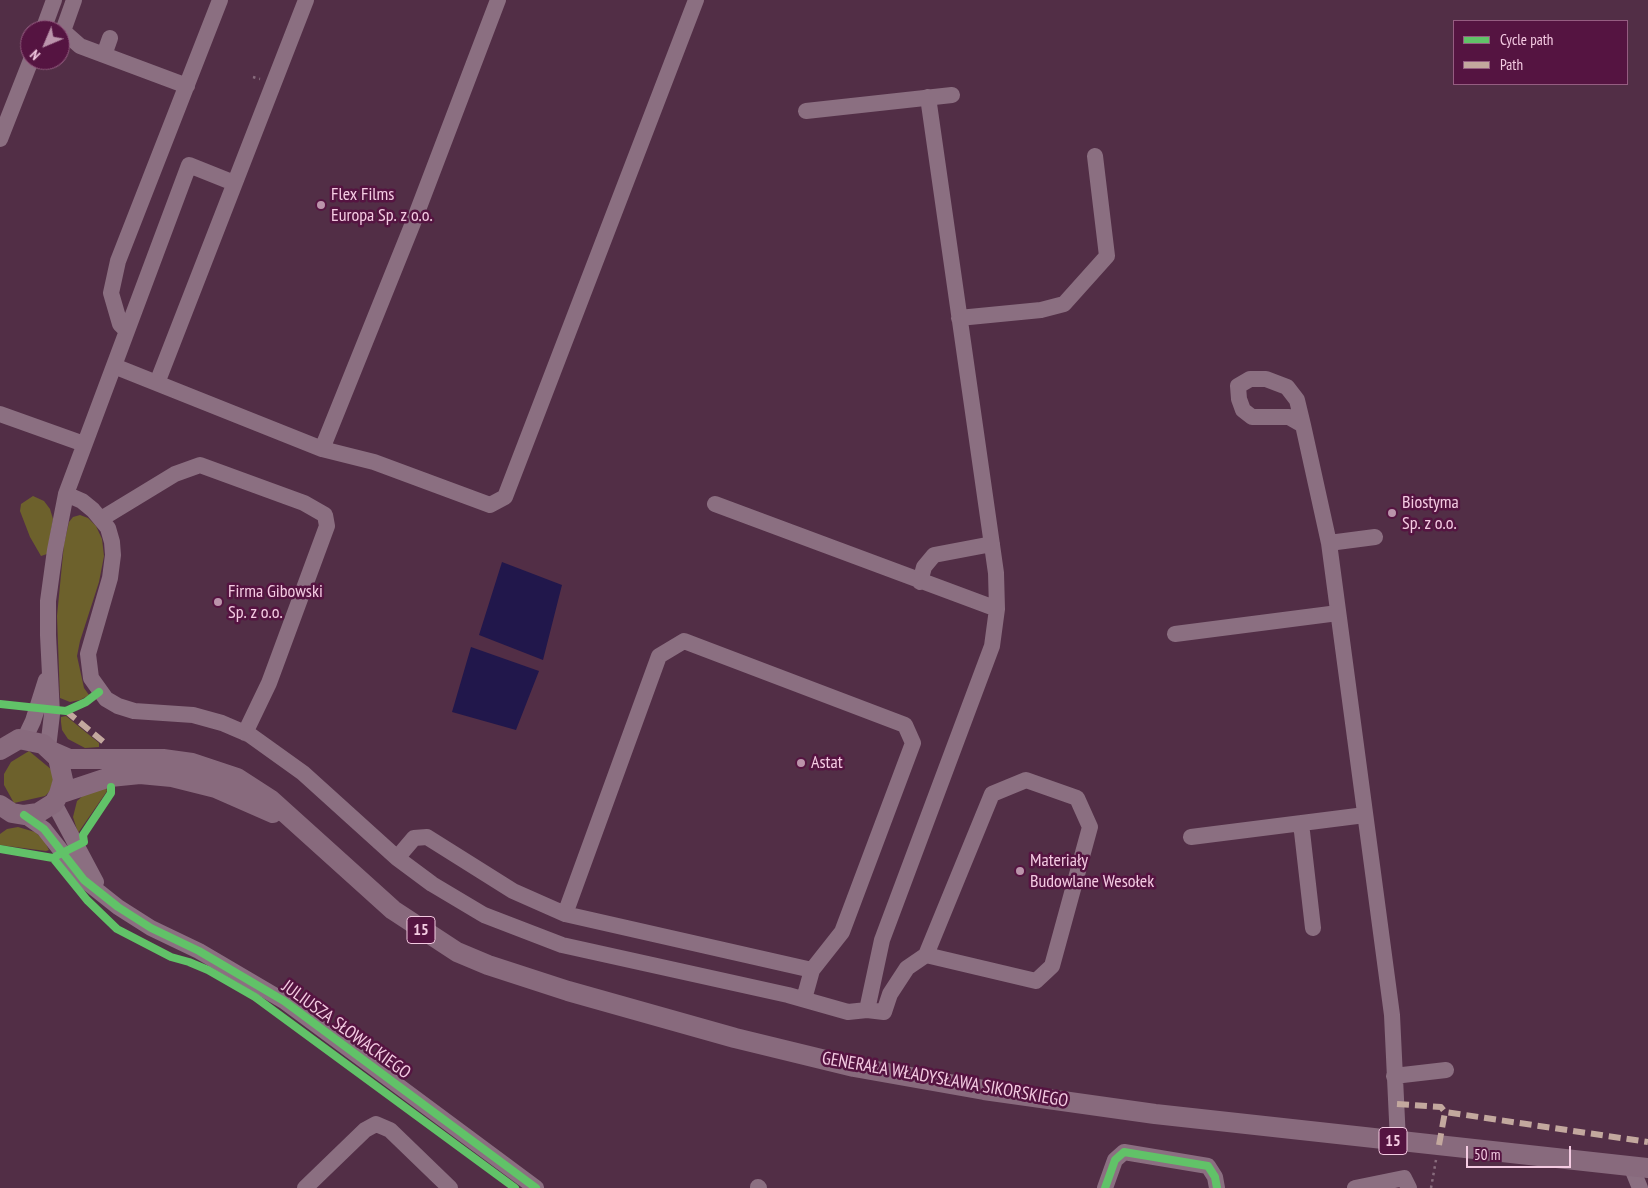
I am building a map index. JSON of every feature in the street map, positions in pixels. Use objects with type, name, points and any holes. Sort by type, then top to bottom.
[{"type":"main road","points":[[0,733],[22,740]]},
{"type":"main road","points":[[0,750],[22,740]]},
{"type":"main road","name":"15","points":[[22,740],[37,742],[51,750]]},
{"type":"main road","points":[[51,750],[63,772],[57,798]]},
{"type":"main road","name":"GENERAŁA WŁADYSŁAWA SIKORSKIEGO","points":[[51,750],[69,759],[163,759],[192,763],[231,776],[252,786],[271,800],[393,910],[456,952],[488,965],[622,1007],[838,1063],[984,1090],[1155,1114],[1639,1167]]},
{"type":"main road","name":"GENERAŁA WŁADYSŁAWA SIKORSKIEGO","points":[[57,798],[93,781],[115,776],[140,774],[172,777],[216,788],[299,826]]},
{"type":"main road","name":"15","points":[[0,823],[24,815],[38,813],[57,798]]},
{"type":"main road","points":[[0,805],[12,813],[24,815]]},
{"type":"street","points":[[47,20],[54,0]]},
{"type":"street","points":[[74,0],[63,31],[80,46],[186,86]]},
{"type":"street","points":[[127,331],[120,324],[110,293],[118,261],[220,0]]},
{"type":"street","points":[[157,383],[306,0]]},
{"type":"street","points":[[322,449],[413,223],[498,0]]},
{"type":"street","points":[[114,366],[322,449],[374,462],[490,505],[505,497],[696,0]]},
{"type":"street","points":[[104,55],[110,38]]},
{"type":"street","points":[[0,139],[27,70]]},
{"type":"street","points":[[806,111],[952,94]]},
{"type":"street","points":[[867,1010],[882,940],[992,646],[997,609],[996,573],[928,97]]},
{"type":"street","points":[[959,318],[1041,310],[1064,304],[1107,256],[1095,156]]},
{"type":"street","points":[[51,750],[52,714],[48,601],[55,550],[66,494],[189,165],[234,184]]},
{"type":"street","points":[[0,414],[84,444]]},
{"type":"street","points":[[1304,425],[1329,543],[1392,1014],[1398,1141]]},
{"type":"street","points":[[101,519],[174,474],[200,465],[304,503],[325,515],[328,526],[269,683],[245,733]]},
{"type":"street","points":[[66,494],[82,500],[108,528],[113,555],[110,578],[88,654],[91,678],[97,690],[106,699],[118,706],[134,711],[193,715],[222,723],[245,733],[295,767],[397,858],[458,901],[484,915],[534,936],[593,952],[804,999],[848,1012],[867,1010],[884,1012],[890,994],[907,968],[926,955],[992,794],[1026,780],[1077,798],[1090,827],[1052,966],[1036,981],[926,955]]},
{"type":"street","points":[[714,504],[997,609]]},
{"type":"street","points":[[1329,543],[1375,538]]},
{"type":"street","points":[[920,582],[924,568],[934,555],[992,544]]},
{"type":"street","points":[[1175,634],[1338,612]]},
{"type":"street","points":[[566,914],[659,656],[684,641],[905,724],[913,743],[842,932],[812,970],[804,999]]},
{"type":"street","points":[[22,740],[33,721],[49,668]]},
{"type":"street","name":"JULIUSZA SŁOWACKIEGO","points":[[57,798],[103,895]]},
{"type":"street","name":"JULIUSZA SŁOWACKIEGO","points":[[24,815],[44,829],[84,880],[134,918],[199,951],[284,1001],[536,1188]]},
{"type":"street","points":[[1191,836],[1365,815]]},
{"type":"street","points":[[1301,823],[1313,928]]},
{"type":"street","points":[[397,858],[414,838],[427,837],[513,891],[566,914],[812,970]]},
{"type":"street","points":[[1394,1076],[1446,1070]]},
{"type":"street","points":[[305,1188],[365,1130],[376,1124],[390,1130],[450,1188]]},
{"type":"street","points":[[1105,1188],[1115,1160],[1124,1152],[1208,1166],[1215,1177],[1217,1188]]},
{"type":"street","points":[[1639,1167],[1640,1188]]},
{"type":"street","points":[[1355,1188],[1404,1178],[1409,1188]]},
{"type":"path","points":[[1431,1188],[1439,1145]]},
{"type":"shaded area","points":[[33,496],[44,501],[50,509],[53,519],[47,554],[41,556],[30,537],[20,511],[21,504]]},
{"type":"shaded area","points":[[80,515],[88,518],[96,526],[102,539],[104,556],[99,582],[77,656],[84,688],[89,695],[80,700],[70,702],[60,698],[57,616],[64,544],[69,522],[73,517]]},
{"type":"shaded area","points":[[502,562],[562,585],[543,660],[479,635]]},
{"type":"shaded area","points":[[471,647],[539,671],[516,730],[452,712]]},
{"type":"shaded area","points":[[66,716],[99,743],[99,747],[85,748],[68,739],[62,730],[61,722],[61,717]]},
{"type":"shaded area","points":[[29,751],[52,770],[54,777],[50,791],[45,796],[14,803],[4,785],[4,774],[11,762]]},
{"type":"shaded area","points":[[106,787],[107,791],[78,833],[73,817],[77,801],[85,794]]},
{"type":"shaded area","points":[[18,827],[35,832],[44,840],[49,850],[0,845],[0,834],[7,829]]},
{"type":"marked path","points":[[66,711],[105,743]]},
{"type":"marked path","points":[[1397,1104],[1441,1107],[1445,1112],[1648,1142]]},
{"type":"marked path","points":[[1439,1145],[1445,1112]]},
{"type":"cycle path","points":[[0,704],[66,711],[86,702],[99,692]]},
{"type":"cycle path","points":[[56,856],[84,842],[83,835],[111,793],[111,787]]},
{"type":"cycle path","points":[[24,815],[44,829],[84,880],[118,907],[151,928],[199,951],[284,1001],[536,1188]]},
{"type":"cycle path","points":[[0,849],[53,858],[87,900],[117,929],[171,957],[208,970],[255,997],[515,1188]]},
{"type":"cycle path","points":[[1105,1188],[1115,1160],[1124,1152],[1208,1166],[1215,1177],[1217,1188]]},
{"type":"place","name":"Flex Films Europa Sp. z o.o.","points":[[321,205]]},
{"type":"place","name":"Biostyma Sp. z o.o.","points":[[1392,513]]},
{"type":"place","name":"Firma Gibowski Sp. z o.o.","points":[[218,602]]},
{"type":"place","name":"Astat","points":[[801,763]]},
{"type":"place","name":"Materiały Budowlane Wesołek","points":[[1020,871]]}]
